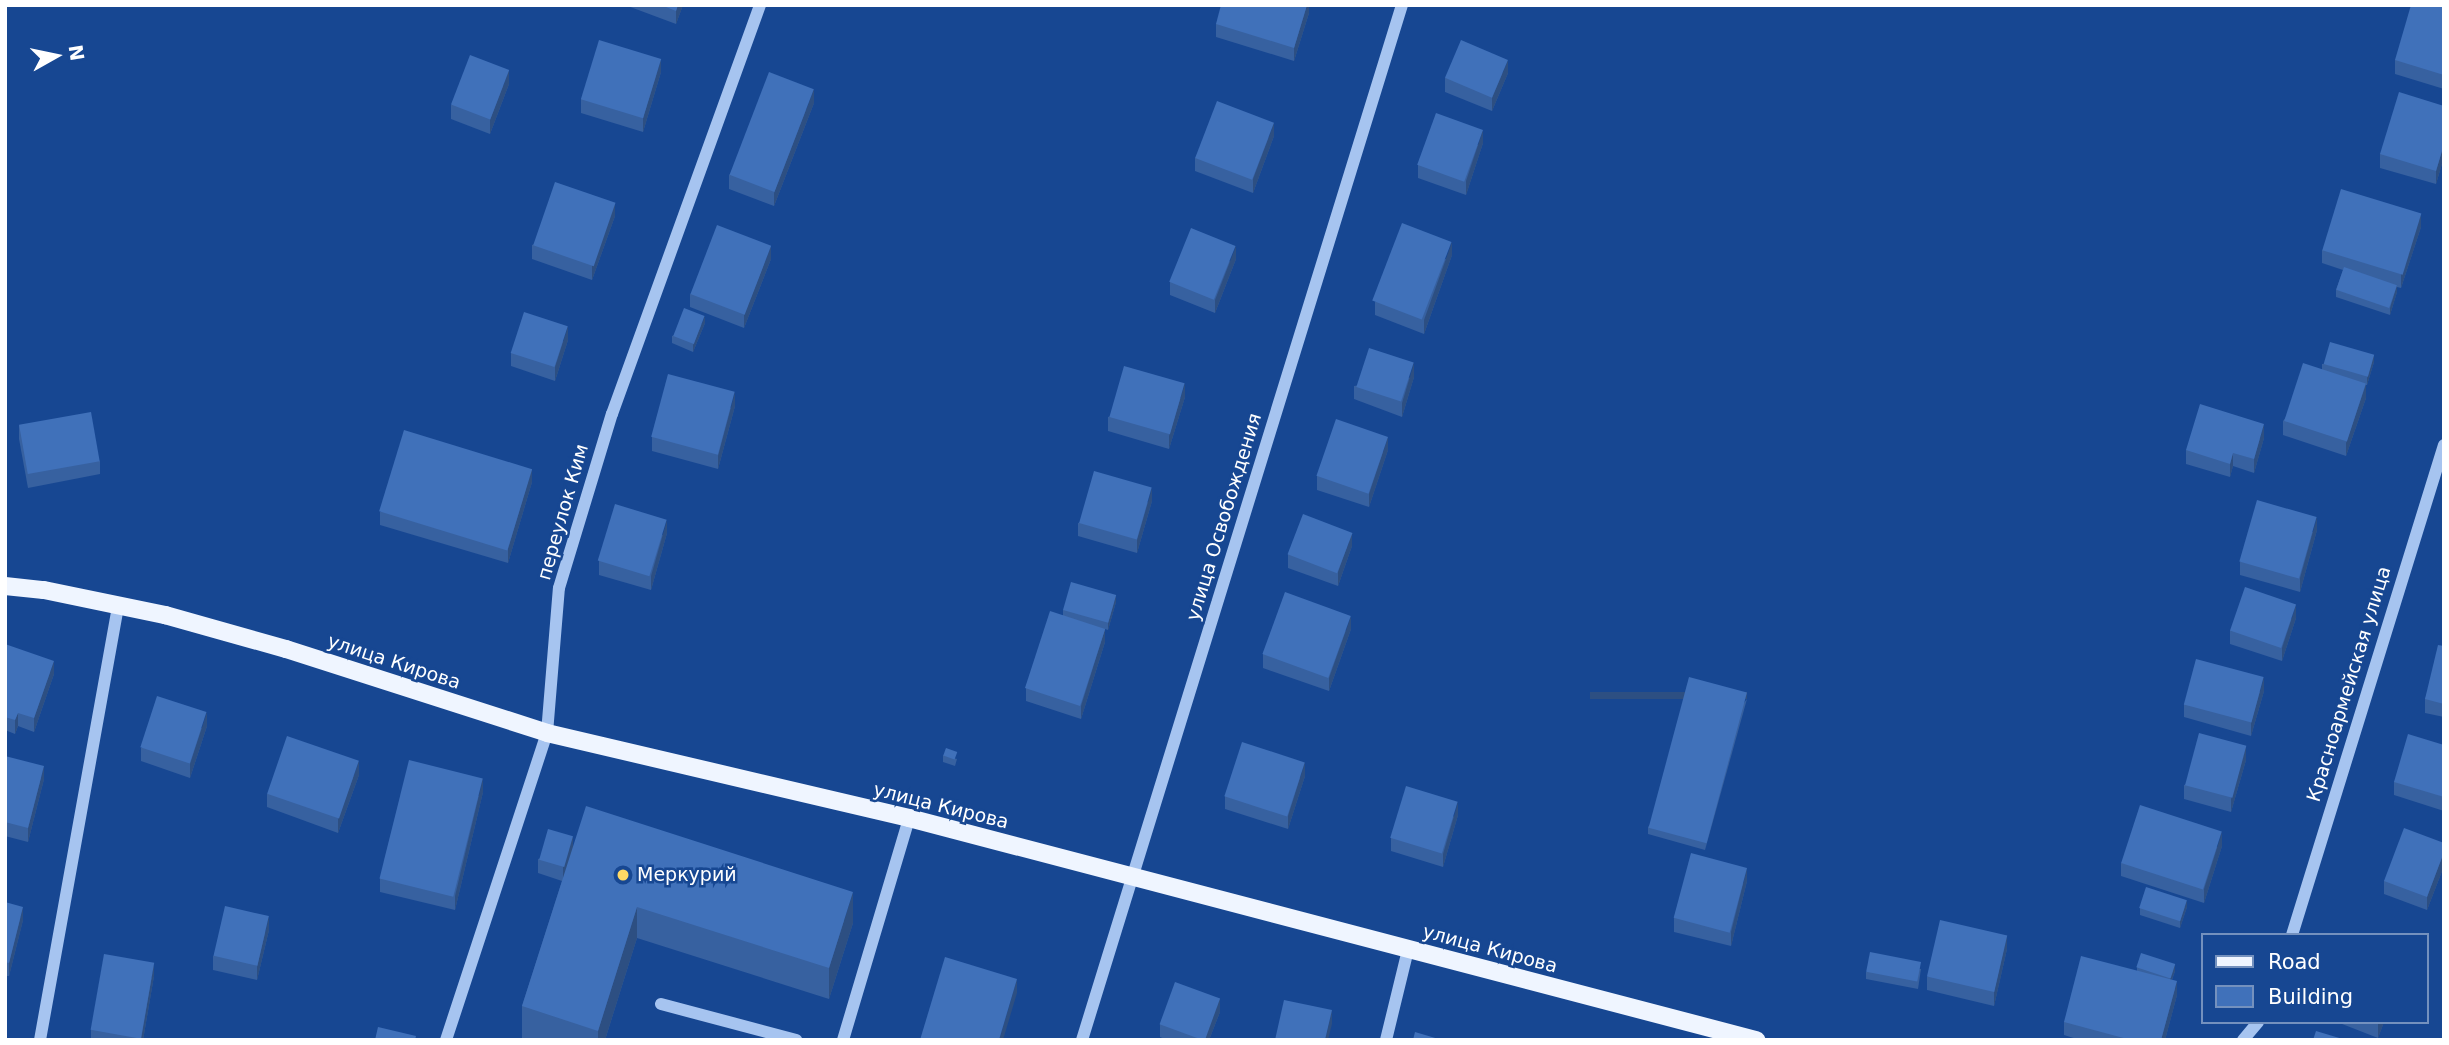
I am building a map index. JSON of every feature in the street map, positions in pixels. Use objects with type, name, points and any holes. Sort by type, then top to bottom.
[{"type":"main road","name":"улица Кирова","points":[[5,586],[44,590],[118,606],[286,649],[547,733],[909,818],[1756,1040]]},
{"type":"street","name":"переулок Ким","points":[[446,1040],[547,733],[559,588],[612,414],[760,5]]},
{"type":"street","name":"улица Освобождения","points":[[1082,1040],[1402,5]]},
{"type":"street","name":"Красноармейская улица","points":[[2293,933],[2444,445]]},
{"type":"street","points":[[40,1040],[118,606]]},
{"type":"street","points":[[843,1040],[909,818]]},
{"type":"street","points":[[1386,1040],[1408,950]]},
{"type":"street","points":[[661,1004],[796,1040]]},
{"type":"street","points":[[2243,1040],[2256,1024]]},
{"type":"building","points":[[661,5],[678,5],[676,11]]},
{"type":"building","points":[[1221,5],[1307,5],[1294,48],[1216,24]]},
{"type":"building","points":[[2411,5],[2444,7],[2444,75],[2395,60]]},
{"type":"building","points":[[599,40],[661,59],[643,118],[581,99]]},
{"type":"building","points":[[1461,40],[1508,60],[1492,98],[1445,78]]},
{"type":"building","points":[[470,55],[509,70],[490,120],[451,104]]},
{"type":"building","points":[[769,72],[814,89],[774,192],[730,175]]},
{"type":"building","points":[[2399,92],[2444,106],[2444,144],[2436,171],[2380,154]]},
{"type":"building","points":[[1217,101],[1274,123],[1252,180],[1195,158]]},
{"type":"building","points":[[1436,113],[1483,130],[1464,182],[1417,165]]},
{"type":"building","points":[[555,182],[616,203],[594,266],[533,245]]},
{"type":"building","points":[[2341,189],[2421,214],[2403,275],[2322,250]]},
{"type":"building","points":[[1402,223],[1451,242],[1422,319],[1372,300]]},
{"type":"building","points":[[717,225],[771,246],[745,315],[690,294]]},
{"type":"building","points":[[1191,228],[1236,246],[1214,300],[1169,282]]},
{"type":"building","points":[[2344,267],[2397,285],[2389,308],[2336,290]]},
{"type":"building","points":[[684,308],[705,316],[694,344],[673,336]]},
{"type":"building","points":[[524,312],[568,326],[554,367],[511,353]]},
{"type":"building","points":[[2330,342],[2374,355],[2368,377],[2324,364]]},
{"type":"building","points":[[1369,348],[1414,363],[1401,402],[1356,387]]},
{"type":"building","points":[[2303,363],[2366,383],[2347,441],[2284,421]]},
{"type":"building","points":[[1124,366],[1185,383],[1170,434],[1109,417]]},
{"type":"building","points":[[668,374],[735,392],[718,455],[651,437]]},
{"type":"building","points":[[2200,404],[2264,424],[2254,459],[2233,453],[2230,464],[2186,450]]},
{"type":"building","points":[[91,412],[100,461],[28,474],[19,425]]},
{"type":"building","points":[[1336,419],[1388,437],[1368,494],[1316,476]]},
{"type":"building","points":[[404,430],[532,469],[507,550],[379,511]]},
{"type":"building","points":[[1094,471],[1152,488],[1137,539],[1079,523]]},
{"type":"building","points":[[2257,500],[2317,517],[2299,579],[2239,562]]},
{"type":"building","points":[[615,504],[667,520],[649,576],[598,560]]},
{"type":"building","points":[[1303,514],[1352,533],[1337,573],[1288,554]]},
{"type":"building","points":[[1071,582],[1116,595],[1108,623],[1063,610]]},
{"type":"building","points":[[2245,587],[2296,605],[2281,648],[2230,630]]},
{"type":"building","points":[[1285,592],[1351,616],[1328,678],[1262,654]]},
{"type":"building","points":[[1050,611],[1105,629],[1080,706],[1025,688]]},
{"type":"building","points":[[5,644],[54,661],[34,718],[18,713],[15,720],[5,717]]},
{"type":"building","points":[[2438,645],[2444,646],[2444,704],[2425,699]]},
{"type":"building","points":[[2196,659],[2264,677],[2251,723],[2184,704]]},
{"type":"building","points":[[1689,677],[1747,693],[1707,843],[1649,828]]},
{"type":"building","points":[[157,696],[206,712],[190,763],[140,747]]},
{"type":"building","points":[[2199,733],[2246,746],[2232,798],[2185,785]]},
{"type":"building","points":[[2408,734],[2444,745],[2444,797],[2394,782]]},
{"type":"building","points":[[287,736],[359,761],[339,818],[267,794]]},
{"type":"building","points":[[1242,742],[1305,762],[1287,817],[1224,796]]},
{"type":"building","points":[[946,748],[957,752],[955,760],[943,756]]},
{"type":"building","points":[[5,756],[44,766],[28,828],[5,822]]},
{"type":"building","points":[[409,760],[483,778],[453,897],[379,878]]},
{"type":"building","points":[[1406,786],[1458,802],[1442,853],[1390,838]]},
{"type":"building","points":[[2140,805],[2222,832],[2203,890],[2121,863]]},
{"type":"building","points":[[586,806],[853,892],[829,968],[637,907],[598,1031],[522,1006]]},
{"type":"building","points":[[2404,828],[2444,843],[2444,852],[2427,897],[2384,881]]},
{"type":"building","points":[[548,829],[573,836],[564,867],[539,860]]},
{"type":"building","points":[[1691,853],[1747,868],[1730,933],[1674,918]]},
{"type":"building","points":[[2146,887],[2187,900],[2180,921],[2139,908]]},
{"type":"building","points":[[5,902],[23,907],[9,963],[5,962]]},
{"type":"building","points":[[225,906],[269,916],[257,966],[214,956]]},
{"type":"building","points":[[1940,920],[2007,936],[1994,992],[1927,977]]},
{"type":"building","points":[[1870,952],[1921,962],[1917,982],[1866,972]]},
{"type":"building","points":[[2141,953],[2175,964],[2171,978],[2136,967]]},
{"type":"building","points":[[104,954],[154,963],[141,1039],[91,1030]]},
{"type":"building","points":[[2081,956],[2177,981],[2161,1040],[2131,1040],[2064,1022]]},
{"type":"building","points":[[945,957],[1017,979],[999,1040],[920,1040]]},
{"type":"building","points":[[1175,982],[1220,998],[1205,1040],[1160,1024]]},
{"type":"building","points":[[1284,1000],[1332,1010],[1325,1040],[1275,1040]]},
{"type":"building","points":[[378,1027],[416,1036],[415,1040],[375,1040]]},
{"type":"building","points":[[2316,1031],[2346,1040],[2313,1040]]},
{"type":"building","points":[[1415,1032],[1442,1040],[1413,1040]]},
{"type":"place","name":"Меркурий","points":[[623,875]]}]
